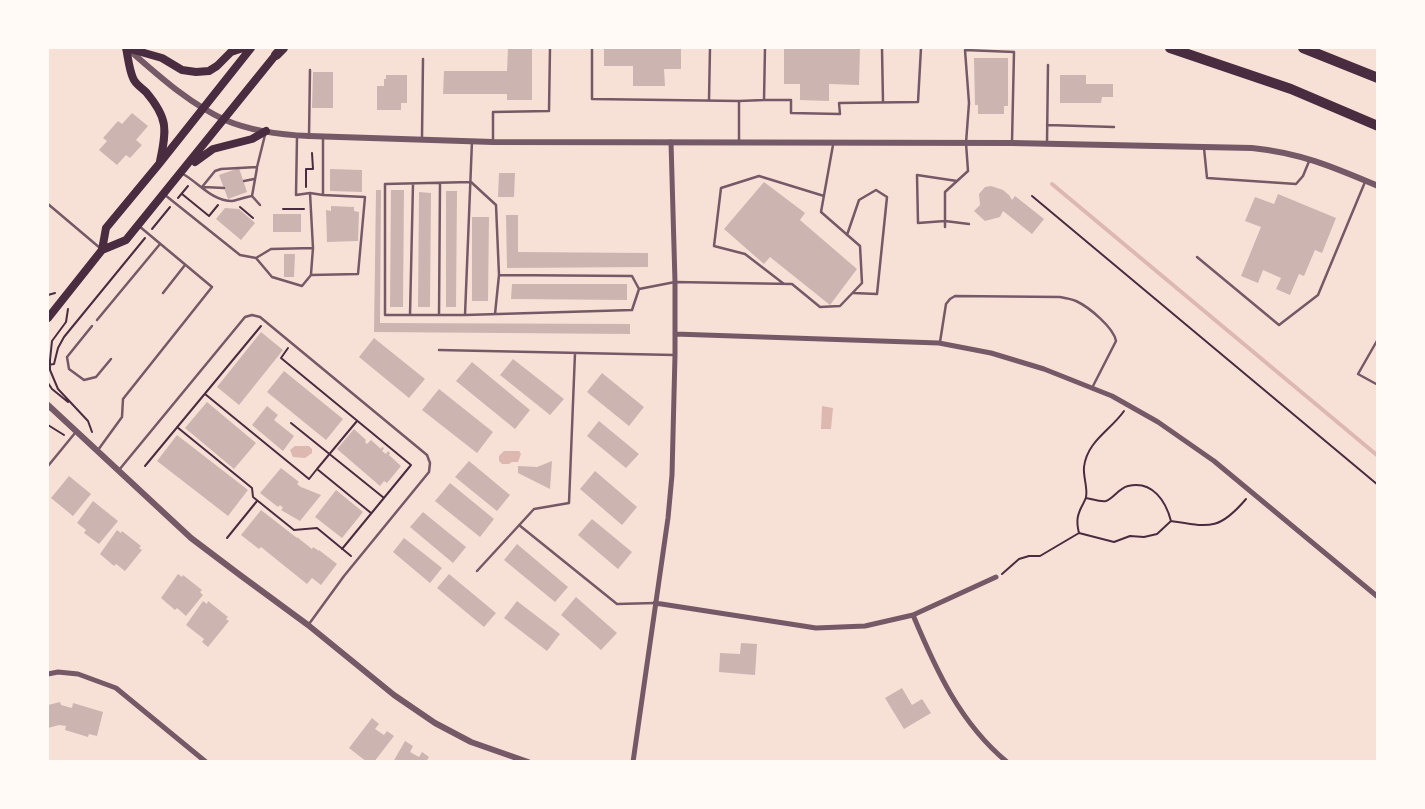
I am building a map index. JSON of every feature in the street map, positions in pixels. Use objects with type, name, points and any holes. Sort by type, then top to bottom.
[{"type":"highway","points":[[1170,48],[1291,89],[1378,126]]},
{"type":"highway","points":[[1305,48],[1378,78]]},
{"type":"main road","points":[[159,164],[165,136],[165,126],[155,104],[133,80],[126,48],[162,58],[182,70],[196,72],[209,71],[231,52],[243,48]]},
{"type":"main road","points":[[48,318],[102,250],[106,228],[251,48]]},
{"type":"main road","points":[[102,250],[126,240],[280,50]]},
{"type":"main road","points":[[181,173],[213,149],[252,139],[266,131]]},
{"type":"street","points":[[126,48],[173,88],[225,119],[266,131],[297,135],[493,142],[1012,143],[1252,148],[1297,155],[1378,186]]},
{"type":"street","points":[[633,762],[668,518],[672,476],[676,355],[671,142]]},
{"type":"street","points":[[675,334],[939,343],[991,354],[1026,364],[1092,388],[1128,404],[1187,441],[1252,492],[1378,598]]},
{"type":"street","points":[[48,406],[191,538],[308,625],[394,695],[435,723],[471,742],[528,762]]},
{"type":"street","points":[[655,603],[816,628],[865,626],[913,615],[996,577]]},
{"type":"street","points":[[913,615],[942,680],[960,711],[978,734],[1007,762]]},
{"type":"street","points":[[48,674],[58,672],[78,674],[116,688],[206,762]]},
{"type":"lane","points":[[493,142],[492,112],[549,111],[550,48]]},
{"type":"lane","points":[[592,48],[592,99],[791,100],[791,113],[840,114],[839,103],[918,102],[921,48]]},
{"type":"lane","points":[[709,100],[710,48]]},
{"type":"lane","points":[[764,100],[765,48]]},
{"type":"lane","points":[[882,48],[883,102]]},
{"type":"lane","points":[[945,227],[945,192],[968,171],[966,143],[969,104],[965,50],[1014,52],[1012,143]]},
{"type":"lane","points":[[422,140],[423,59]]},
{"type":"lane","points":[[1047,144],[1048,65]]},
{"type":"lane","points":[[309,136],[310,70]]},
{"type":"lane","points":[[740,101],[740,142]]},
{"type":"lane","points":[[1047,125],[1114,126]]},
{"type":"lane","points":[[252,196],[259,153],[266,131]]},
{"type":"lane","points":[[297,135],[296,195],[310,193],[365,197],[358,274],[311,275]]},
{"type":"lane","points":[[323,136],[323,195]]},
{"type":"lane","points":[[465,316],[472,141]]},
{"type":"lane","points":[[639,289],[675,282],[792,284],[820,307],[840,306],[862,283],[860,246],[822,212],[833,143]]},
{"type":"lane","points":[[1204,147],[1207,178],[1296,184],[1303,176],[1310,159]]},
{"type":"lane","points":[[202,187],[215,171],[257,167]]},
{"type":"lane","points":[[181,173],[193,180],[216,199],[232,201],[252,196]]},
{"type":"lane","points":[[784,284],[745,254],[714,246],[721,188],[759,176],[824,196]]},
{"type":"lane","points":[[957,181],[917,176],[918,222],[945,221],[969,224]]},
{"type":"lane","points":[[244,181],[255,179]]},
{"type":"lane","points":[[1197,257],[1280,325],[1318,295],[1366,181]]},
{"type":"lane","points":[[495,314],[498,275],[496,205],[471,182],[385,184],[385,315],[465,316],[632,310],[639,289],[632,276],[498,275]]},
{"type":"lane","points":[[439,315],[440,183]]},
{"type":"lane","points":[[410,315],[413,184]]},
{"type":"lane","points":[[202,187],[224,188]]},
{"type":"lane","points":[[847,235],[859,200],[876,190],[887,197],[877,294],[853,293]]},
{"type":"lane","points":[[164,194],[240,255],[256,258],[272,277],[302,286],[311,275],[313,248],[310,193]]},
{"type":"lane","points":[[252,196],[260,205]]},
{"type":"lane","points":[[48,204],[102,250]]},
{"type":"lane","points":[[97,452],[122,417],[123,399],[212,286],[138,225]]},
{"type":"lane","points":[[97,320],[160,244]]},
{"type":"lane","points":[[256,258],[271,249],[313,248]]},
{"type":"lane","points":[[163,293],[186,265]]},
{"type":"lane","points":[[939,343],[946,304],[950,298],[955,296],[1060,297],[1072,300],[1084,306],[1112,330],[1116,336],[1116,342],[1092,388]]},
{"type":"lane","points":[[118,471],[245,317],[252,315],[260,317],[427,455],[430,463],[429,472],[356,561],[308,625]]},
{"type":"lane","points":[[92,326],[66,358],[69,368],[84,380],[96,378],[111,358]]},
{"type":"lane","points":[[1378,339],[1358,374],[1378,386]]},
{"type":"lane","points":[[439,350],[676,355]]},
{"type":"lane","points":[[477,571],[534,508],[569,503],[575,353]]},
{"type":"lane","points":[[48,466],[76,432]]},
{"type":"lane","points":[[519,525],[617,604],[655,603]]},
{"type":"path","points":[[48,365],[54,364],[58,348],[64,337],[193,180]]},
{"type":"path","points":[[182,194],[209,216],[218,204],[225,205]]},
{"type":"path","points":[[1032,196],[1378,485]]},
{"type":"path","points":[[239,206],[253,218]]},
{"type":"path","points":[[145,466],[260,326]]},
{"type":"path","points":[[48,347],[52,342]]},
{"type":"path","points":[[281,343],[288,349],[281,358],[411,465],[342,549]]},
{"type":"path","points":[[48,383],[60,397],[70,403]]},
{"type":"path","points":[[205,394],[309,479],[357,421]]},
{"type":"path","points":[[1079,534],[1076,524],[1077,516],[1086,498],[1084,468],[1086,456],[1097,439],[1118,420],[1128,404]]},
{"type":"path","points":[[291,423],[384,498]]},
{"type":"path","points":[[177,427],[252,488],[253,497],[294,530],[317,528],[356,561]]},
{"type":"path","points":[[317,469],[371,514]]},
{"type":"path","points":[[1086,498],[1100,501],[1106,500],[1128,486],[1140,485],[1150,488],[1162,497],[1171,521]]},
{"type":"path","points":[[1171,521],[1203,526],[1214,525],[1232,514],[1252,492]]},
{"type":"path","points":[[227,538],[257,500]]},
{"type":"path","points":[[996,577],[1005,573],[1019,559],[1028,556],[1040,556],[1079,534],[1114,542],[1130,536],[1144,537],[1157,534],[1171,521]]},
{"type":"shaded area","points":[[822,406],[833,408],[831,429],[821,429]]},
{"type":"shaded area","points":[[295,446],[309,446],[312,449],[312,453],[305,458],[293,457],[290,450]]},
{"type":"shaded area","points":[[504,451],[519,451],[521,454],[518,462],[502,464],[499,461],[499,456]]},
{"type":"building","points":[[508,48],[532,48],[532,100],[507,100],[507,94],[443,94],[444,71],[507,71]]},
{"type":"building","points":[[604,48],[681,48],[681,69],[664,69],[665,86],[633,86],[633,66],[604,66]]},
{"type":"building","points":[[784,48],[860,48],[859,85],[829,84],[829,101],[800,100],[800,84],[784,84]]},
{"type":"building","points":[[974,58],[1008,58],[1008,106],[1004,106],[1004,114],[978,114],[978,105],[975,105]]},
{"type":"building","points":[[313,72],[333,72],[333,108],[312,108]]},
{"type":"building","points":[[386,75],[407,75],[407,103],[401,103],[401,110],[377,110],[377,86],[384,86]]},
{"type":"building","points":[[1060,75],[1086,75],[1086,84],[1113,84],[1113,97],[1102,97],[1101,103],[1060,103]]},
{"type":"building","points":[[132,113],[148,126],[136,140],[142,145],[130,158],[126,155],[117,165],[99,150],[107,141],[103,138],[118,121],[122,124]]},
{"type":"building","points":[[239,168],[247,192],[228,199],[219,175]]},
{"type":"building","points":[[330,169],[362,170],[362,192],[330,191]]},
{"type":"building","points":[[499,173],[515,173],[514,197],[498,197]]},
{"type":"building","points":[[764,182],[805,213],[800,220],[857,269],[830,305],[770,257],[764,264],[724,229]]},
{"type":"building","points":[[991,186],[1003,190],[1012,200],[1015,196],[1044,219],[1032,234],[1003,211],[1000,217],[985,221],[974,211],[980,205],[979,194],[985,187]]},
{"type":"building","points":[[376,190],[381,190],[380,323],[630,324],[630,334],[374,332]]},
{"type":"building","points":[[391,190],[404,190],[403,307],[390,307]]},
{"type":"building","points":[[446,191],[457,191],[456,307],[446,307]]},
{"type":"building","points":[[419,192],[431,193],[430,307],[418,307]]},
{"type":"building","points":[[1278,194],[1336,218],[1322,253],[1315,250],[1304,276],[1299,274],[1290,295],[1276,289],[1281,278],[1263,270],[1258,283],[1241,276],[1261,227],[1245,221],[1255,197],[1274,204]]},
{"type":"building","points":[[331,206],[354,207],[354,211],[359,212],[358,241],[327,242],[326,210],[331,211]]},
{"type":"building","points":[[225,208],[239,209],[255,223],[241,240],[216,219]]},
{"type":"building","points":[[273,214],[301,214],[301,232],[273,232]]},
{"type":"building","points":[[506,215],[518,215],[518,252],[648,253],[648,267],[507,268]]},
{"type":"building","points":[[472,217],[489,217],[488,301],[472,301]]},
{"type":"building","points":[[284,254],[295,254],[294,277],[284,277]]},
{"type":"building","points":[[512,284],[627,284],[627,300],[511,299]]},
{"type":"building","points":[[261,332],[283,350],[239,405],[217,387]]},
{"type":"building","points":[[374,338],[425,379],[409,398],[359,357]]},
{"type":"building","points":[[513,359],[564,399],[550,415],[500,375]]},
{"type":"building","points":[[472,362],[530,410],[515,429],[456,381]]},
{"type":"building","points":[[284,371],[343,419],[326,440],[267,392]]},
{"type":"building","points":[[602,373],[644,407],[629,426],[587,392]]},
{"type":"building","points":[[439,389],[493,432],[477,453],[422,410]]},
{"type":"building","points":[[207,402],[256,443],[234,469],[185,428]]},
{"type":"building","points":[[267,406],[278,415],[274,420],[294,436],[283,451],[252,425]]},
{"type":"building","points":[[599,421],[639,454],[626,468],[587,436]]},
{"type":"building","points":[[354,429],[366,440],[367,444],[371,440],[381,449],[382,447],[384,448],[382,451],[386,454],[388,451],[389,455],[401,466],[387,483],[384,481],[380,486],[337,449]]},
{"type":"building","points":[[177,435],[248,490],[228,516],[157,461]]},
{"type":"building","points":[[469,461],[510,495],[497,511],[455,477]]},
{"type":"building","points":[[552,461],[550,489],[518,473],[518,466],[537,467]]},
{"type":"building","points":[[281,468],[299,482],[297,484],[301,487],[321,495],[300,521],[281,510],[283,508],[280,505],[278,507],[260,493]]},
{"type":"building","points":[[595,471],[637,507],[622,525],[580,489]]},
{"type":"building","points":[[69,476],[91,494],[73,516],[51,498]]},
{"type":"building","points":[[450,483],[494,519],[480,537],[435,501]]},
{"type":"building","points":[[336,490],[363,512],[342,538],[315,517]]},
{"type":"building","points":[[93,501],[118,521],[99,544],[84,533],[86,530],[77,523]]},
{"type":"building","points":[[261,510],[312,549],[313,547],[319,550],[337,564],[321,585],[312,578],[307,584],[261,547],[259,549],[241,535]]},
{"type":"building","points":[[423,512],[466,547],[453,563],[410,527]]},
{"type":"building","points":[[592,519],[632,552],[618,569],[578,535]]},
{"type":"building","points":[[117,530],[121,533],[122,531],[141,546],[139,548],[142,550],[125,571],[116,564],[114,566],[100,554]]},
{"type":"building","points":[[404,538],[442,568],[430,583],[393,552]]},
{"type":"building","points":[[517,544],[568,587],[555,602],[504,560]]},
{"type":"building","points":[[178,574],[182,577],[183,575],[202,590],[200,592],[203,595],[186,616],[177,608],[175,610],[161,598]]},
{"type":"building","points":[[449,574],[496,613],[484,627],[437,588]]},
{"type":"building","points":[[576,597],[617,633],[601,650],[561,615]]},
{"type":"building","points":[[203,601],[207,604],[208,601],[228,617],[226,619],[229,621],[208,647],[202,642],[204,639],[186,625]]},
{"type":"building","points":[[517,601],[560,634],[547,651],[504,618]]},
{"type":"building","points":[[741,643],[757,644],[755,675],[719,672],[720,653],[740,654]]},
{"type":"building","points":[[902,688],[912,705],[922,699],[931,713],[904,729],[885,698]]},
{"type":"building","points":[[60,702],[61,705],[72,708],[73,703],[103,712],[97,736],[89,734],[88,737],[65,730],[66,726],[59,725],[48,728],[48,705]]},
{"type":"building","points":[[372,718],[379,724],[375,729],[384,735],[387,731],[394,736],[374,762],[367,762],[349,748]]},
{"type":"building","points":[[405,741],[413,746],[410,752],[419,757],[422,752],[429,757],[426,762],[393,762]]},
{"type":"waterway","points":[[1052,184],[1378,456]]}]
